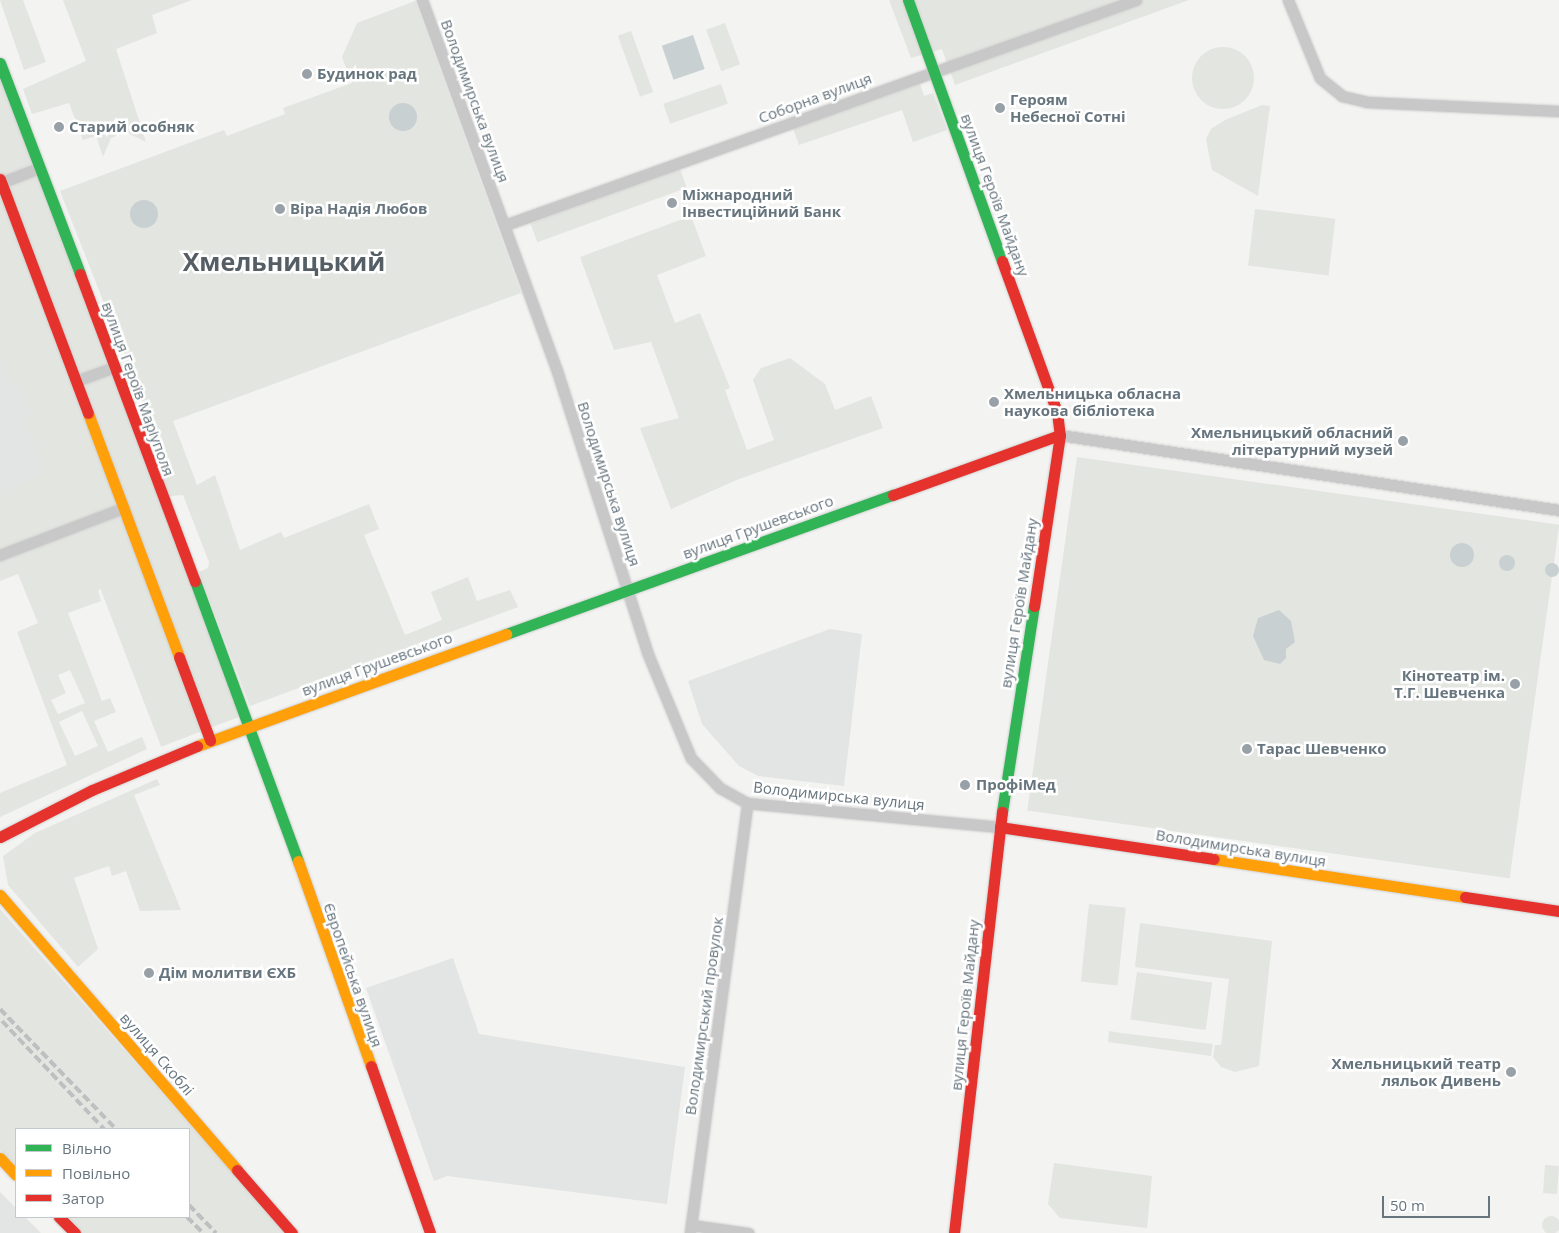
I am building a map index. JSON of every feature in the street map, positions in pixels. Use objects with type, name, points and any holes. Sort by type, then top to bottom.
[{"type":"street","name":"Володимирська вулиця","points":[[422,0],[505,225],[654,669],[691,758],[720,788],[747,803],[1000,827],[1559,911]]},
{"type":"street","name":"вулиця Героїв Майдану","points":[[908,0],[1057,412],[1060,435],[1000,827],[954,1233]]},
{"type":"street","name":"Соборна вулиця","points":[[505,225],[1136,0]]},
{"type":"street","points":[[1288,0],[1320,78],[1342,96],[1367,102],[1559,111]]},
{"type":"street","name":"вулиця Героїв Маріуполя","points":[[0,63],[248,726]]},
{"type":"street","points":[[39,168],[0,182],[210,740]]},
{"type":"street","points":[[76,381],[114,367]]},
{"type":"street","name":"вулиця Грушевського","points":[[0,837],[92,790],[210,740],[1060,435],[1559,510]]},
{"type":"street","points":[[0,555],[123,508]]},
{"type":"street","name":"Європейська вулиця","points":[[248,726],[430,1233]]},
{"type":"street","name":"Володимирський провулок","points":[[691,1229],[747,803]]},
{"type":"street","name":"вулиця Скоблі","points":[[0,895],[292,1233]]},
{"type":"street","points":[[0,1158],[15,1174]]},
{"type":"street","points":[[60,1218],[75,1233]]},
{"type":"street","points":[[691,1229],[748,1233]]},
{"type":"shaded area","points":[[0,0],[23,0],[46,62],[24,70]]},
{"type":"shaded area","points":[[63,0],[192,0],[152,15],[157,33],[116,49],[146,142],[126,132],[111,138],[103,157],[96,136],[83,140],[69,103],[32,114],[23,89],[86,61]]},
{"type":"shaded area","points":[[889,0],[1189,0],[955,85],[942,49],[911,58]]},
{"type":"shaded area","points":[[415,1],[521,293],[173,421],[197,485],[215,475],[240,550],[281,532],[284,538],[369,504],[379,529],[364,535],[405,635],[442,620],[431,592],[468,577],[477,601],[510,590],[518,607],[250,706],[199,572],[208,568],[209,562],[183,495],[170,496],[145,432],[153,428],[60,191],[224,130],[227,136],[285,114],[283,108],[352,83],[342,57],[357,23]]},
{"type":"shaded area","points":[[725,23],[740,64],[721,71],[706,30]]},
{"type":"shaded area","points":[[631,31],[653,92],[640,97],[618,36]]},
{"type":"shaded area","points":[[693,35],[705,69],[674,80],[662,46]]},
{"type":"shaded area","points":[[1223,47],[1235,50],[1245,56],[1251,66],[1254,78],[1251,90],[1245,100],[1235,106],[1223,109],[1211,106],[1201,100],[1195,90],[1192,78],[1195,66],[1201,56],[1211,50]]},
{"type":"shaded area","points":[[0,76],[245,715],[161,747],[0,327]]},
{"type":"shaded area","points":[[721,84],[728,104],[670,124],[663,104]]},
{"type":"shaded area","points":[[920,84],[924,96],[933,93],[947,130],[913,142],[902,110],[799,145],[793,128]]},
{"type":"shaded area","points":[[403,103],[413,107],[417,117],[413,127],[403,131],[393,127],[389,117],[393,107]]},
{"type":"shaded area","points":[[1262,105],[1270,106],[1258,196],[1212,170],[1206,139],[1211,129],[1225,120]]},
{"type":"shaded area","points":[[680,169],[687,188],[537,242],[531,223]]},
{"type":"shaded area","points":[[144,200],[154,204],[158,214],[154,224],[144,228],[134,224],[130,214],[134,204]]},
{"type":"shaded area","points":[[1255,209],[1335,219],[1328,275],[1248,266]]},
{"type":"shaded area","points":[[691,216],[706,256],[657,275],[675,323],[700,313],[730,388],[725,390],[747,450],[774,440],[753,380],[761,368],[790,358],[825,384],[835,410],[871,396],[883,428],[739,479],[671,509],[640,428],[679,418],[651,342],[614,350],[580,257]]},
{"type":"shaded area","points":[[0,223],[110,513],[0,555]]},
{"type":"shaded area","points":[[26,292],[134,577],[98,590],[101,601],[68,613],[102,701],[110,698],[116,712],[94,721],[108,752],[142,737],[147,749],[0,817],[0,793],[67,765],[17,632],[38,623],[18,574],[0,581],[0,491],[46,473],[24,422],[32,419],[19,382],[10,385],[0,358],[0,302]],"holes":[[[70,670],[85,703],[58,714],[51,700],[66,693],[58,675]],[[82,711],[98,746],[75,756],[59,722]]]},
{"type":"shaded area","points":[[1077,457],[1559,525],[1510,878],[1027,811]]},
{"type":"shaded area","points":[[1462,543],[1467,544],[1473,550],[1473,560],[1467,566],[1462,567],[1457,566],[1451,560],[1450,555],[1451,550],[1457,544]]},
{"type":"shaded area","points":[[1504,555],[1510,555],[1515,560],[1513,569],[1504,571],[1499,566],[1499,560]]},
{"type":"shaded area","points":[[1549,563],[1555,563],[1559,570],[1555,577],[1549,577],[1545,573],[1545,567]]},
{"type":"shaded area","points":[[1279,610],[1291,621],[1295,642],[1286,649],[1286,658],[1280,664],[1264,660],[1253,636],[1258,618]]},
{"type":"shaded area","points":[[830,629],[862,634],[844,786],[758,776],[739,766],[702,724],[688,681]]},
{"type":"shaded area","points":[[157,779],[160,785],[134,795],[181,910],[140,911],[126,871],[112,876],[109,866],[74,878],[98,949],[78,967],[8,885],[3,856],[35,833]]},
{"type":"shaded area","points":[[1089,904],[1126,908],[1118,985],[1081,982]]},
{"type":"shaded area","points":[[0,909],[285,1233],[83,1233],[68,1218],[190,1218],[190,1128],[15,1128],[15,1165],[0,1150]]},
{"type":"shaded area","points":[[1140,923],[1272,941],[1259,1066],[1235,1072],[1221,1067],[1213,1057],[1215,1045],[1221,1045],[1229,979],[1135,967]]},
{"type":"shaded area","points":[[453,958],[479,1034],[685,1067],[667,1204],[447,1176],[434,1181],[366,988]]},
{"type":"shaded area","points":[[1137,972],[1212,983],[1206,1030],[1130,1020]]},
{"type":"shaded area","points":[[1109,1031],[1213,1044],[1211,1056],[1108,1042]]},
{"type":"shaded area","points":[[1054,1163],[1152,1176],[1147,1228],[1060,1218],[1048,1204]]},
{"type":"shaded area","points":[[1545,1165],[1559,1166],[1557,1194],[1543,1193]]},
{"type":"shaded area","points":[[0,1192],[15,1207],[15,1218],[26,1218],[41,1233],[0,1233]]},
{"type":"shaded area","points":[[1547,1216],[1555,1216],[1560,1221],[1558,1232],[1547,1234],[1542,1229],[1542,1221]]},
{"type":"railway","points":[[0,1009],[115,1128]]},
{"type":"railway","points":[[2,1021],[103,1128]]},
{"type":"railway","points":[[190,1206],[216,1233]]},
{"type":"railway","points":[[188,1218],[203,1233]]},
{"type":"traffic: fast","points":[[908,0],[1002,261]]},
{"type":"traffic: fast","points":[[0,63],[80,274]]},
{"type":"traffic: fast","points":[[506,634],[893,495]]},
{"type":"traffic: fast","points":[[195,581],[298,861]]},
{"type":"traffic: fast","points":[[1002,812],[1034,606]]},
{"type":"traffic: slow","points":[[88,413],[179,657]]},
{"type":"traffic: slow","points":[[197,746],[506,634]]},
{"type":"traffic: slow","points":[[1214,859],[1465,897]]},
{"type":"traffic: slow","points":[[298,861],[371,1066]]},
{"type":"traffic: slow","points":[[0,895],[237,1170]]},
{"type":"traffic: slow","points":[[0,1158],[15,1174]]},
{"type":"traffic: jam","points":[[0,179],[88,413]]},
{"type":"traffic: jam","points":[[1002,261],[1057,412],[1060,435],[1034,606]]},
{"type":"traffic: jam","points":[[80,274],[195,581]]},
{"type":"traffic: jam","points":[[893,495],[1060,435]]},
{"type":"traffic: jam","points":[[179,657],[210,740]]},
{"type":"traffic: jam","points":[[0,837],[92,790],[197,746]]},
{"type":"traffic: jam","points":[[954,1233],[1002,812]]},
{"type":"traffic: jam","points":[[1000,827],[1214,859]]},
{"type":"traffic: jam","points":[[1465,897],[1559,911]]},
{"type":"traffic: jam","points":[[371,1066],[430,1233]]},
{"type":"traffic: jam","points":[[237,1170],[292,1233]]},
{"type":"traffic: jam","points":[[60,1218],[75,1233]]},
{"type":"place","name":"Будинок рад","points":[[307,74]]},
{"type":"place","name":"Героям Небесної Сотні","points":[[1000,108]]},
{"type":"place","name":"Старий особняк","points":[[59,127]]},
{"type":"place","name":"Міжнародний Інвестиційний Банк","points":[[672,203]]},
{"type":"place","name":"Віра Надія Любов","points":[[280,209]]},
{"type":"place","name":"Хмельницька обласна наукова бібліотека","points":[[994,402]]},
{"type":"place","name":"Хмельницький обласний літературний музей","points":[[1403,441]]},
{"type":"place","name":"Кінотеатр ім. Т.Г. Шевченка","points":[[1515,684]]},
{"type":"place","name":"Тарас Шевченко","points":[[1247,749]]},
{"type":"place","name":"ПрофіМед","points":[[965,785]]},
{"type":"place","name":"Дім молитви ЄХБ","points":[[149,973]]},
{"type":"place","name":"Хмельницький театр ляльок Дивень","points":[[1511,1072]]},
{"type":"district","name":"Хмельницький","points":[[284,261]]}]
